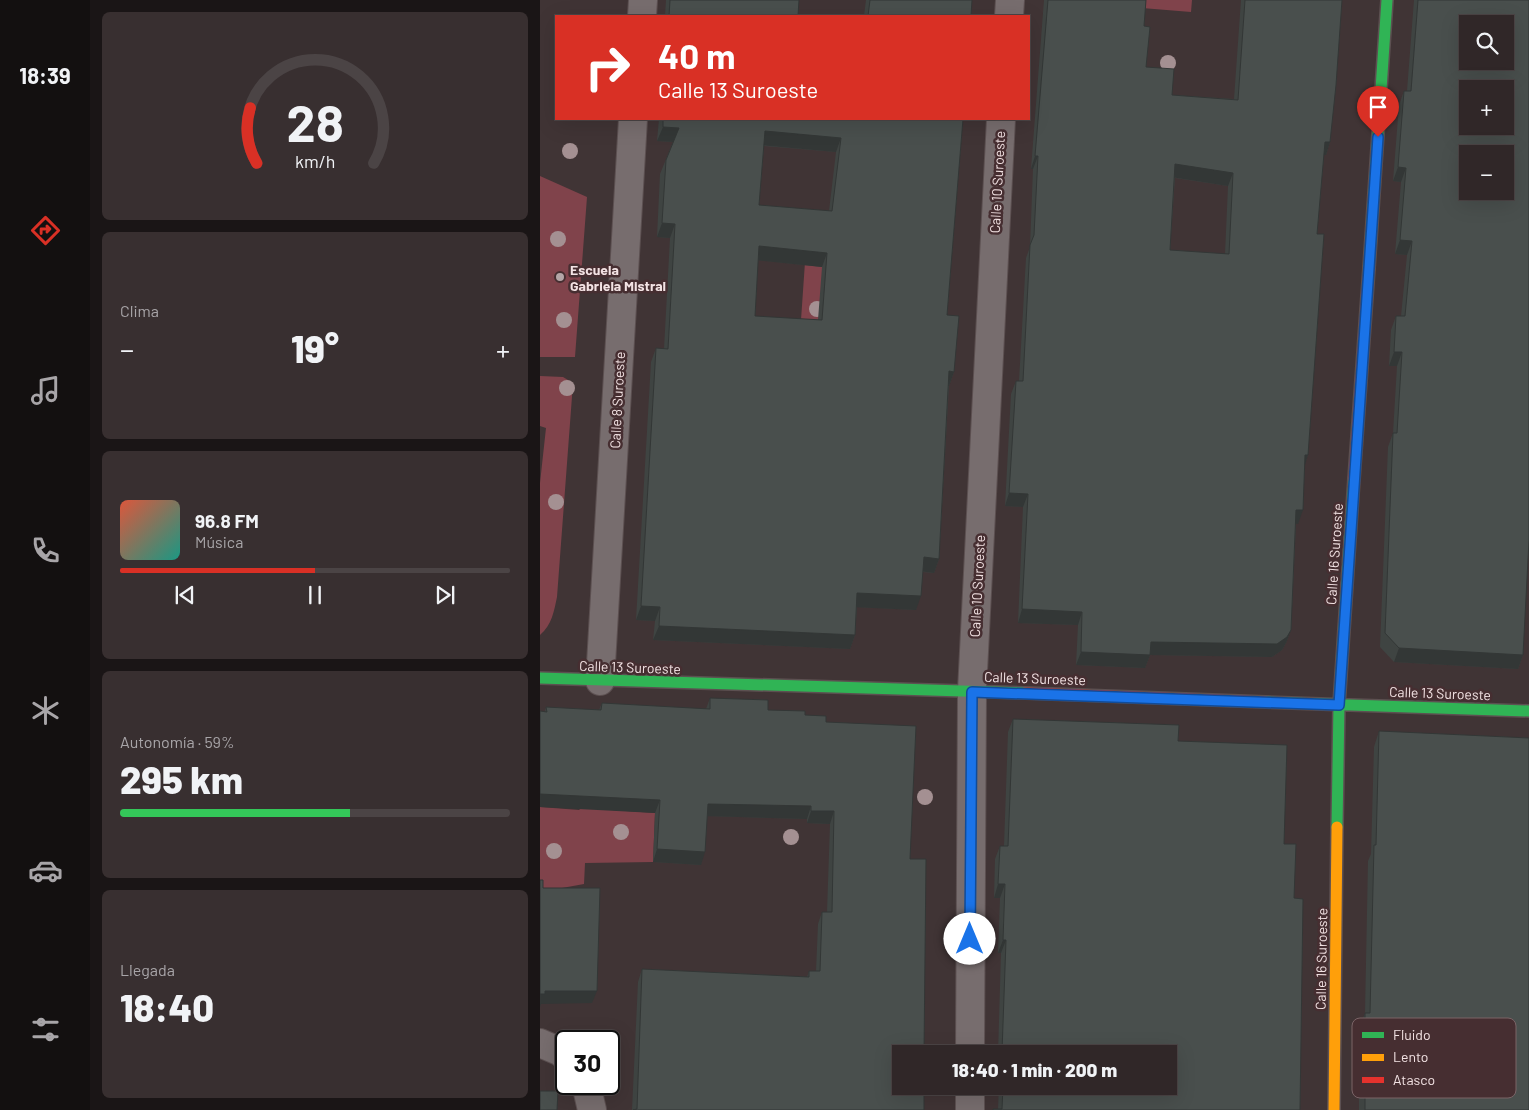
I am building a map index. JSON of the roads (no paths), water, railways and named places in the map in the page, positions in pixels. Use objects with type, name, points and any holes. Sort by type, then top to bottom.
[{"type":"street","points":[[642,15],[643,0]]},
{"type":"street","points":[[1009,15],[1010,0]]},
{"type":"street","name":"Calle 16 Suroeste","points":[[1334,1110],[1339,705],[1387,0]]},
{"type":"street","name":"Calle 8 Suroeste","points":[[600,681],[634,120]]},
{"type":"street","name":"Calle 10 Suroeste","points":[[970,1045],[972,692],[1001,120]]},
{"type":"street","name":"Calle 13 Suroeste","points":[[540,678],[1529,711]]},
{"type":"street","points":[[540,1043],[555,1049]]},
{"type":"street","points":[[970,1095],[970,1110]]},
{"type":"place","name":"Escuela Gabriela Mistral","points":[[560,277]]}]
